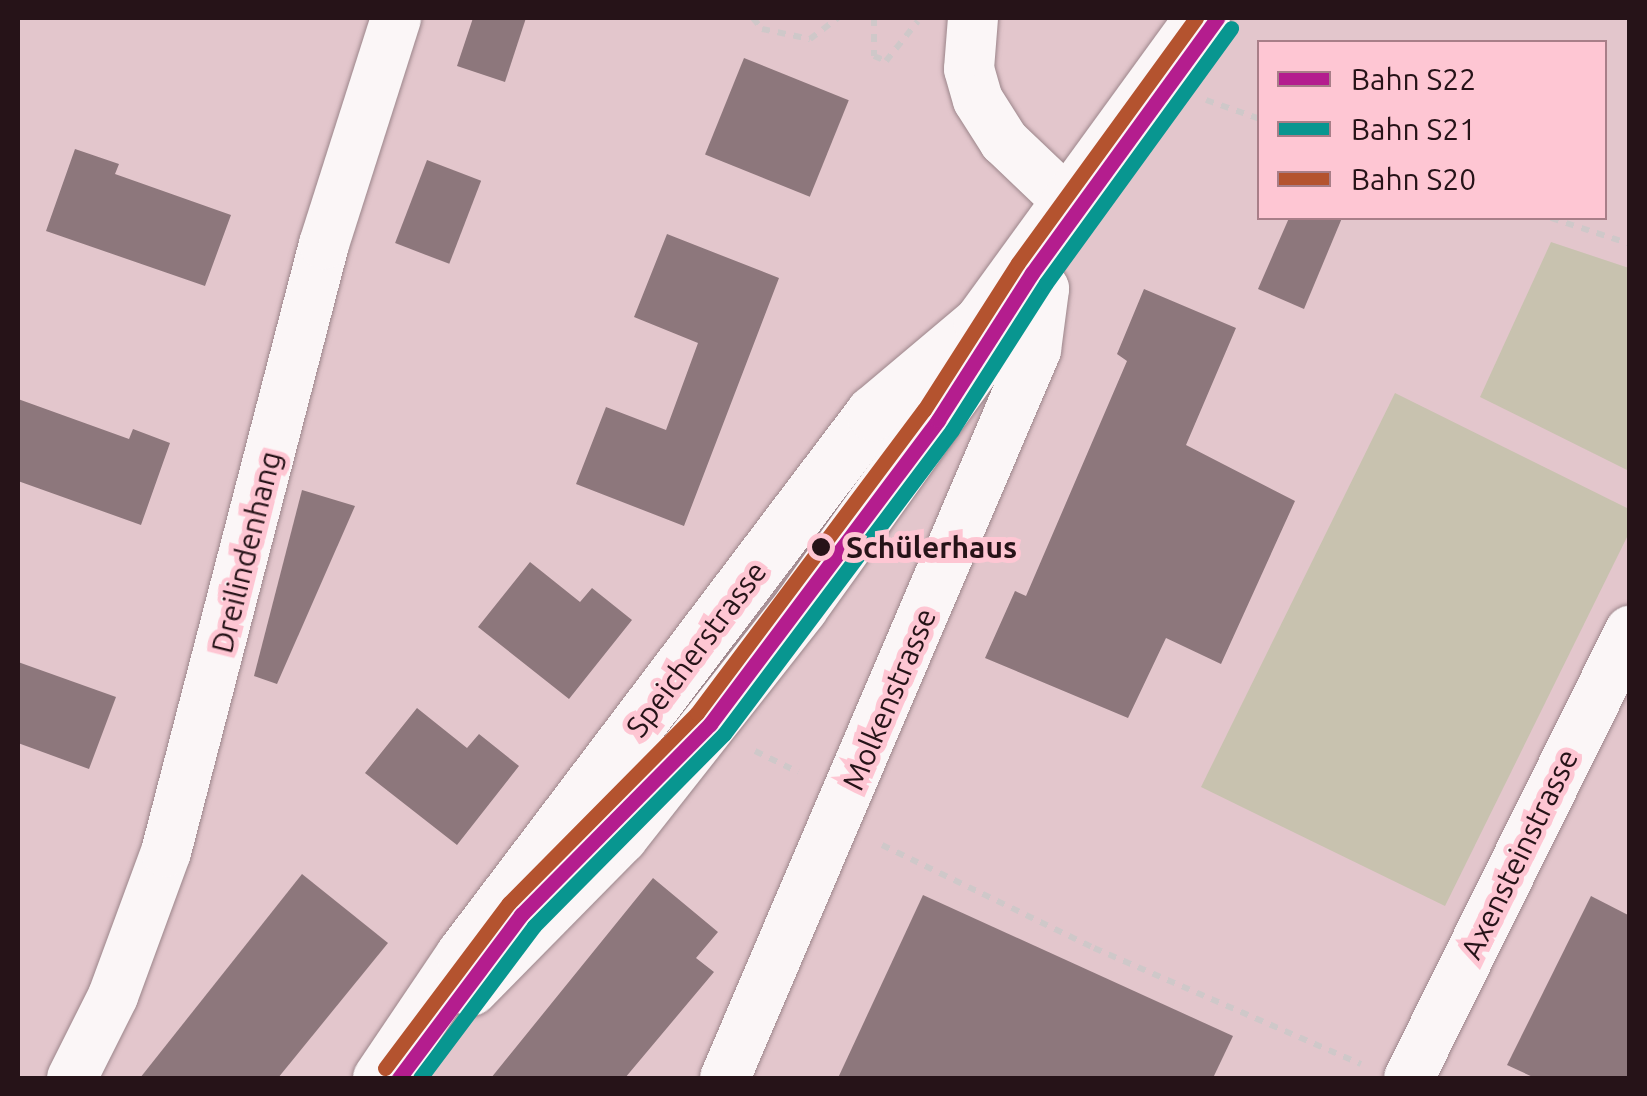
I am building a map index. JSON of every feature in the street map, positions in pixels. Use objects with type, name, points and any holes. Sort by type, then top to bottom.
[{"type":"main road","name":"Speicherstrasse","points":[[391,1064],[542,921],[699,738],[938,420],[972,367],[981,322],[1202,18]]},
{"type":"street","name":"Dreilindenhang","points":[[72,1078],[119,981],[166,852],[324,244],[396,18]]},
{"type":"street","points":[[973,18],[969,68],[978,100],[1004,140],[1066,200]]},
{"type":"street","name":"Molkenstrasse","points":[[725,1078],[1036,350],[1044,290],[1022,263]]},
{"type":"street","name":"Axensteinstrasse","points":[[1393,1075],[1630,631]]},
{"type":"path","points":[[753,18],[762,29],[810,39],[838,18]]},
{"type":"path","points":[[874,18],[874,56],[886,61],[916,21]]},
{"type":"path","points":[[1191,95],[1257,117]]},
{"type":"path","points":[[1557,220],[1630,244]]},
{"type":"path","points":[[744,746],[848,797]]},
{"type":"path","points":[[893,850],[1094,948],[1393,1075]]},
{"type":"shaded area","points":[[1551,242],[1629,268],[1629,471],[1480,397]]},
{"type":"shaded area","points":[[1395,393],[1629,509],[1629,533],[1445,906],[1201,787]]},
{"type":"building","points":[[473,18],[526,18],[505,82],[457,66]]},
{"type":"building","points":[[744,58],[849,100],[810,197],[705,154]]},
{"type":"building","points":[[75,149],[119,164],[115,174],[231,215],[205,286],[46,231]]},
{"type":"building","points":[[427,160],[481,181],[449,264],[395,243]]},
{"type":"building","points":[[1288,220],[1341,220],[1304,309],[1258,289]]},
{"type":"building","points":[[667,234],[779,278],[684,526],[576,484],[606,407],[666,430],[698,343],[634,317]]},
{"type":"building","points":[[1144,289],[1236,328],[1186,445],[1295,501],[1221,664],[1166,638],[1128,718],[985,658],[1015,591],[1026,596],[1127,361],[1117,354]]},
{"type":"building","points":[[18,399],[129,439],[133,429],[170,443],[141,525],[18,481]]},
{"type":"building","points":[[302,490],[355,506],[277,684],[254,676]]},
{"type":"building","points":[[530,562],[580,602],[592,588],[632,620],[569,699],[478,627]]},
{"type":"building","points":[[18,662],[116,697],[89,769],[18,743]]},
{"type":"building","points":[[417,708],[467,748],[479,734],[519,766],[457,845],[365,773]]},
{"type":"building","points":[[302,874],[388,943],[278,1078],[140,1078]]},
{"type":"building","points":[[653,878],[718,932],[696,958],[714,972],[625,1078],[491,1078]]},
{"type":"building","points":[[923,895],[1233,1036],[1213,1078],[838,1078]]},
{"type":"building","points":[[1591,896],[1630,916],[1630,1078],[1535,1078],[1507,1065]]},
{"type":"rail line","name":"S20","points":[[385,1068],[509,903],[697,713],[924,410],[1018,263],[1196,18]]},
{"type":"rail line","name":"S22","points":[[399,1078],[521,915],[710,724],[938,420],[1032,273],[1217,18]]},
{"type":"rail line","name":"S21","points":[[420,1078],[534,926],[724,734],[952,430],[1046,283],[1231,28]]},
{"type":"place","name":"Schülerhaus","points":[[821,547]]}]
